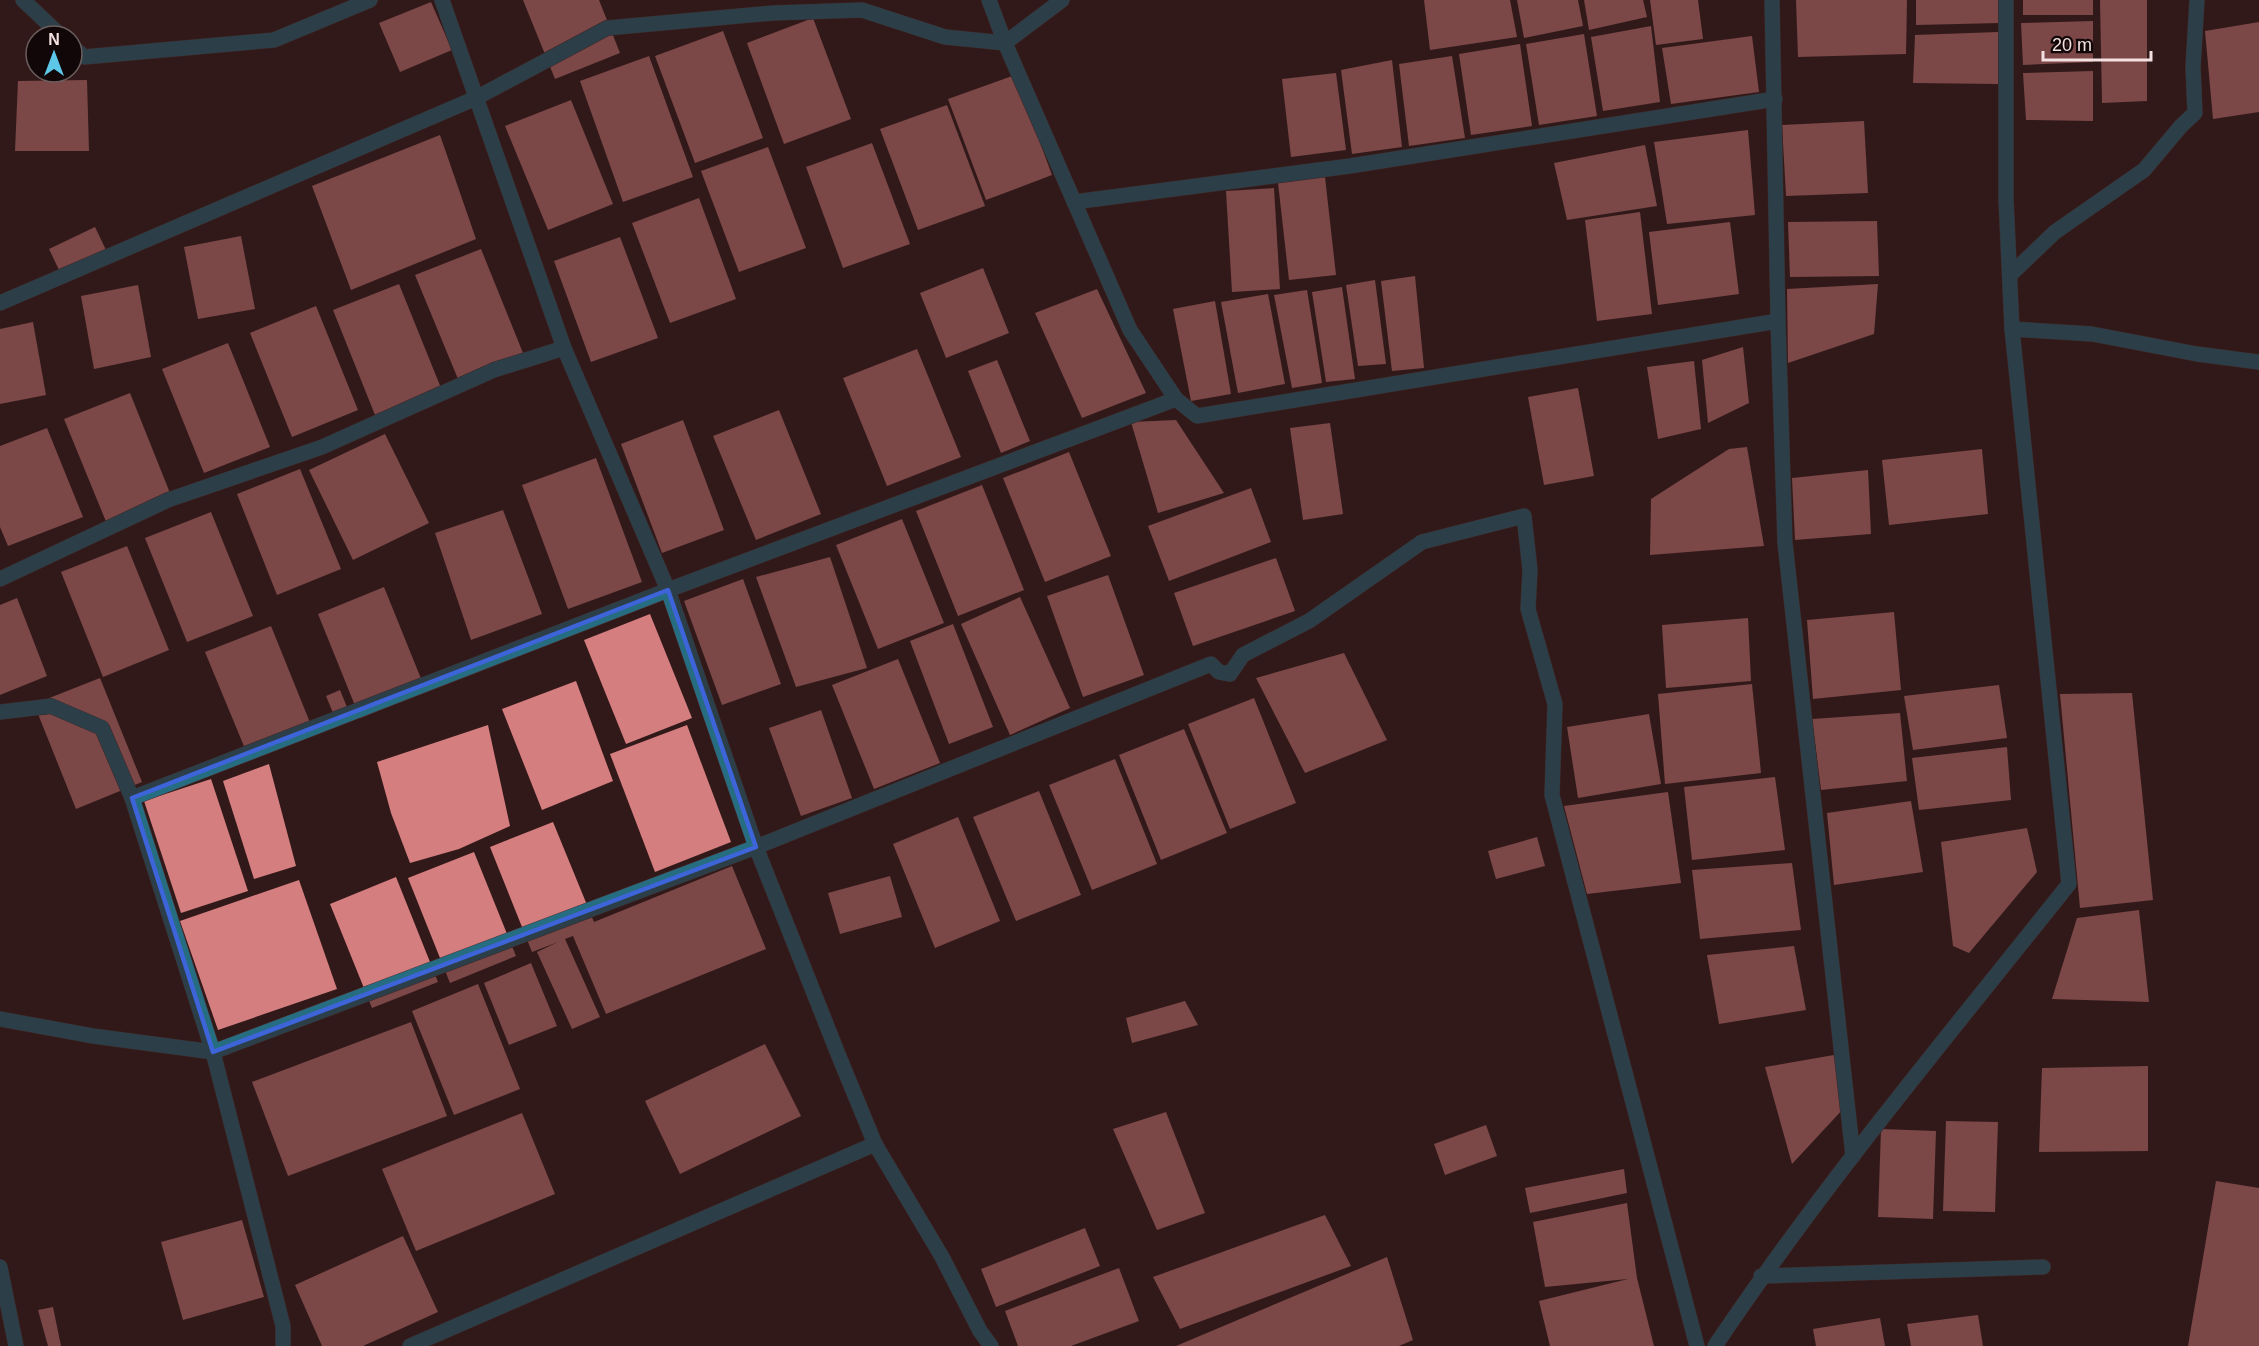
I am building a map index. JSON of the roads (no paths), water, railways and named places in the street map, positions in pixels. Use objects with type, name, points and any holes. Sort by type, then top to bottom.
[{"type":"street","points":[[23,0],[48,24]]},
{"type":"street","points":[[84,57],[274,40],[370,0]]},
{"type":"street","points":[[442,0],[564,348],[668,590],[756,847],[875,1144],[942,1257],[980,1331],[991,1346]]},
{"type":"street","points":[[989,0],[1130,330],[1176,399],[1197,416],[1778,321]]},
{"type":"street","points":[[0,303],[476,98],[607,28],[773,13],[862,10],[945,37],[1005,42],[1062,0]]},
{"type":"street","points":[[1772,0],[1785,543],[1853,1156]]},
{"type":"street","points":[[1715,1346],[1761,1276],[2069,884],[2012,329],[2006,199],[2006,0]]},
{"type":"street","points":[[2010,275],[2055,232],[2144,170],[2195,113],[2193,68],[2197,0]]},
{"type":"street","points":[[1074,202],[1350,165],[1775,99]]},
{"type":"street","points":[[2012,329],[2092,334],[2197,354],[2259,362]]},
{"type":"street","points":[[0,579],[168,500],[322,447],[494,370],[564,348]]},
{"type":"street","points":[[132,798],[668,590],[1176,399]]},
{"type":"street","points":[[0,1019],[93,1036],[213,1052],[756,847],[1212,663],[1219,672],[1230,674],[1243,655],[1309,621],[1422,542],[1524,516],[1530,570],[1528,609],[1555,704],[1552,795],[1697,1346]]},
{"type":"street","points":[[0,712],[51,706],[102,728],[132,798],[213,1052],[284,1326],[284,1346]]},
{"type":"street","points":[[410,1346],[875,1144]]},
{"type":"street","points":[[0,1267],[16,1346]]},
{"type":"street","points":[[1761,1276],[2043,1267]]}]
